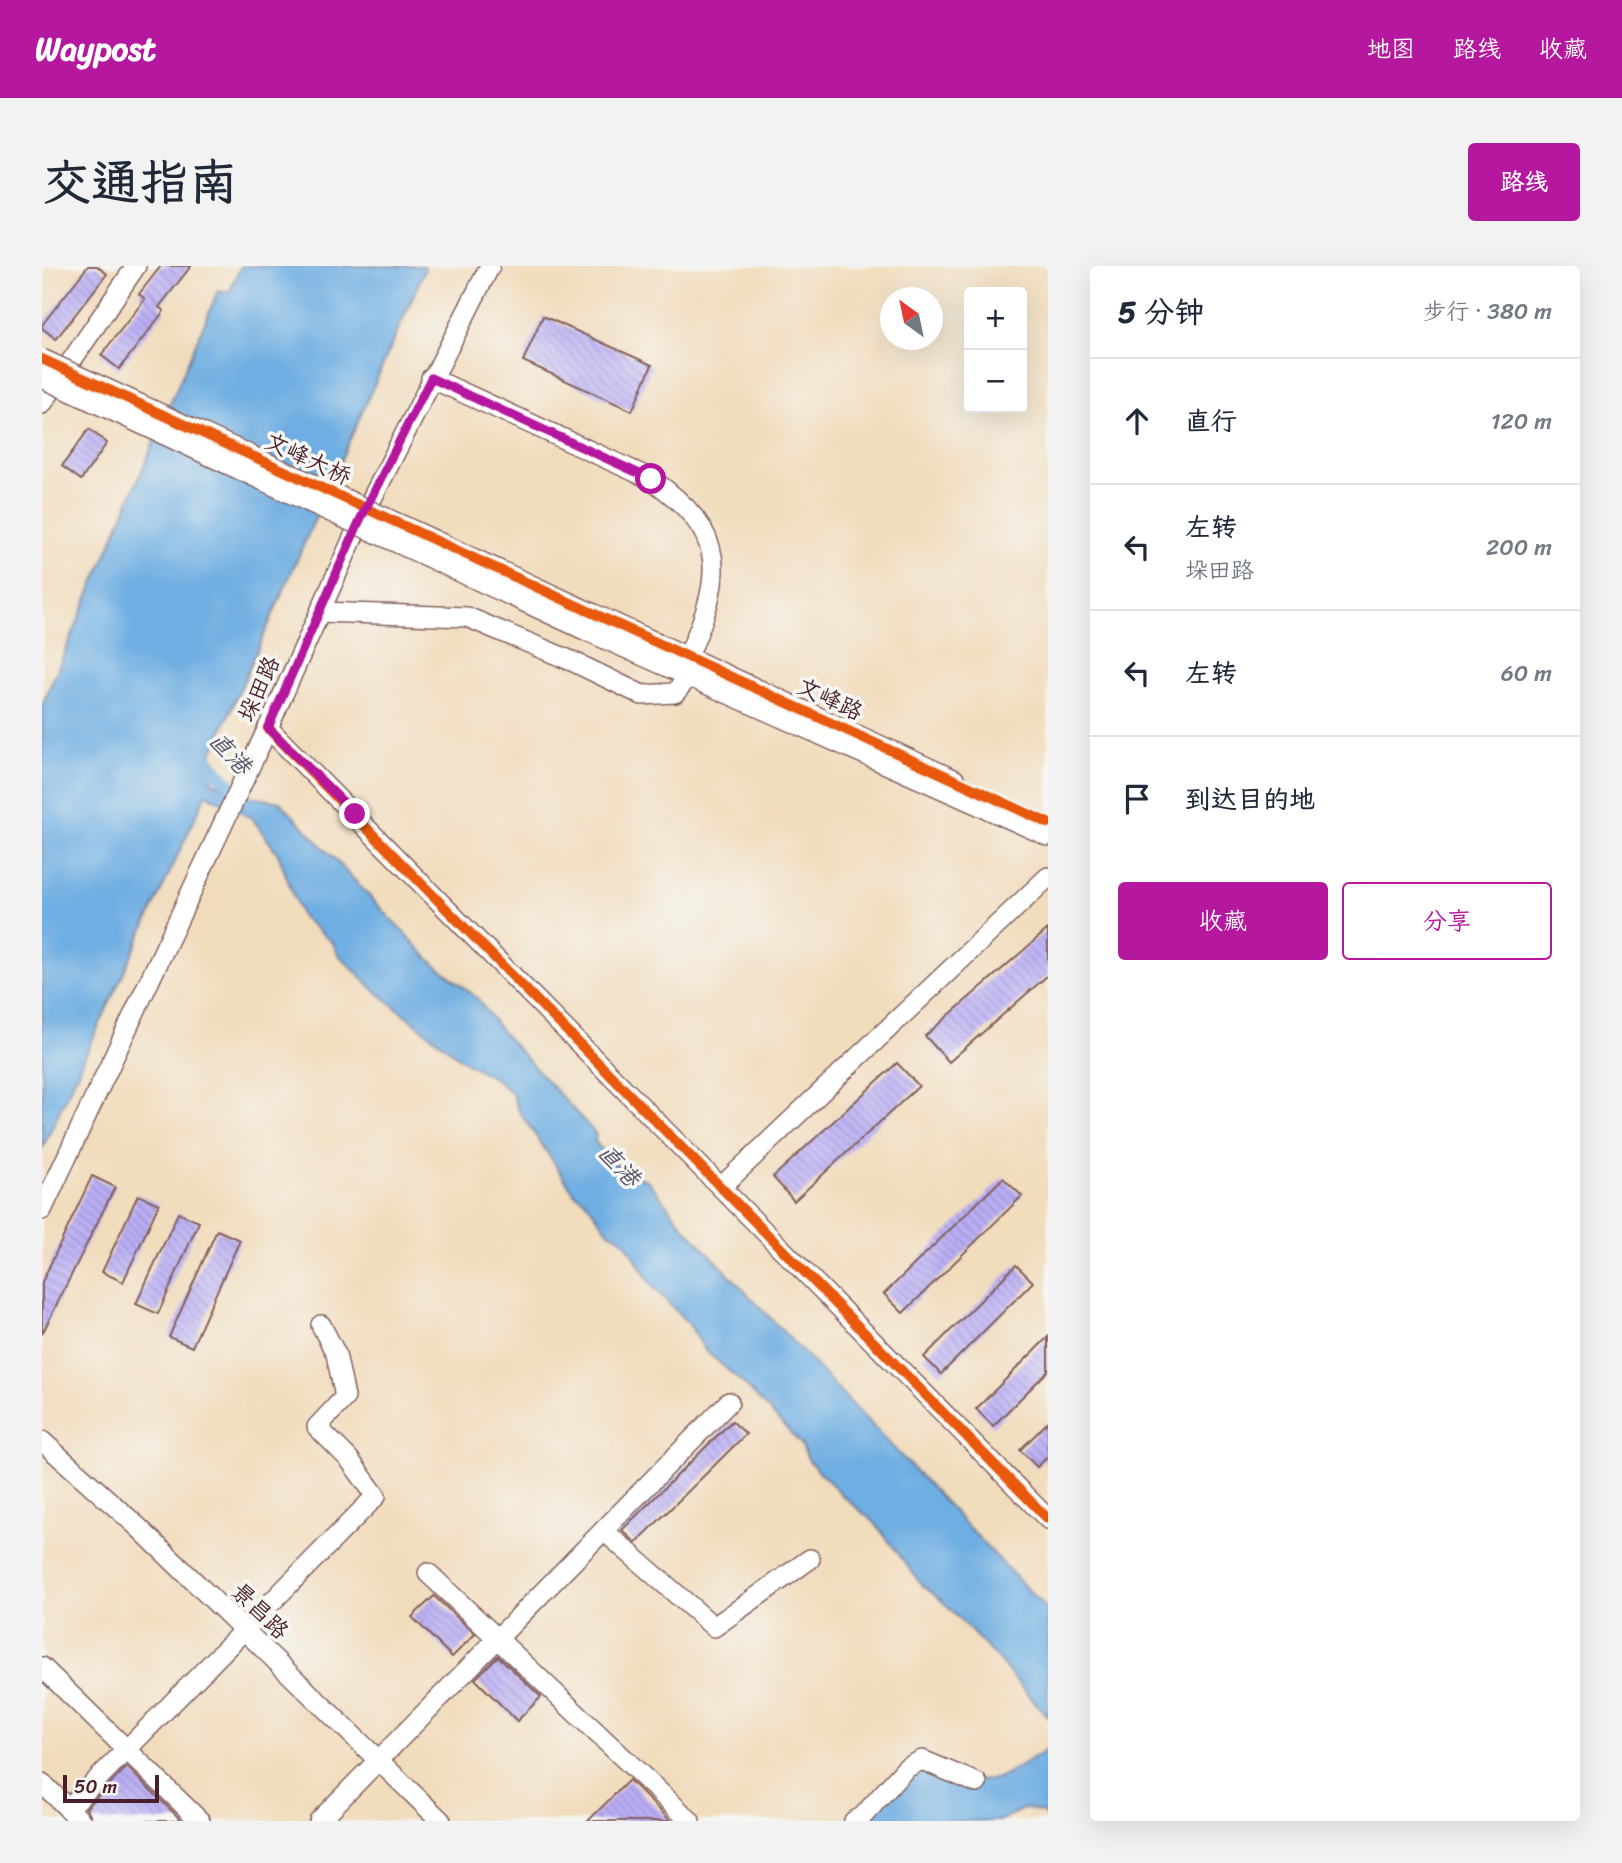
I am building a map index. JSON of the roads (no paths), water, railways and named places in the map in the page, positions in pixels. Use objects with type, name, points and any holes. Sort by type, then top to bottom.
[{"type":"street","points":[[42,404],[136,266]]},
{"type":"street","name":"垛田路","points":[[42,1210],[219,827],[268,728],[359,522],[490,266]]},
{"type":"street","name":"文峰大桥","points":[[42,359],[590,622]]},
{"type":"street","name":"文峰大桥","points":[[42,378],[590,622]]},
{"type":"street","points":[[431,378],[651,479],[680,499],[699,521],[710,542],[712,576],[706,613],[688,656]]},
{"type":"street","points":[[320,612],[467,617],[574,662],[642,695],[675,693],[689,677]]},
{"type":"street","name":"文峰路","points":[[590,622],[688,656],[1048,823]]},
{"type":"street","name":"文峰路","points":[[590,622],[689,677],[1048,836]]},
{"type":"street","points":[[268,728],[1048,1519]]},
{"type":"street","points":[[722,1186],[1048,877]]},
{"type":"street","points":[[42,1783],[75,1815],[127,1749],[376,1496],[349,1459],[317,1427],[345,1397],[336,1354],[321,1325]]},
{"type":"street","points":[[319,1821],[729,1402]]},
{"type":"street","name":"景昌路","points":[[42,1441],[244,1629],[441,1821]]},
{"type":"street","points":[[604,1531],[715,1627],[810,1559]]},
{"type":"street","points":[[428,1573],[690,1821]]},
{"type":"street","points":[[42,1667],[200,1821]]},
{"type":"street","points":[[854,1821],[862,1817],[906,1768],[922,1760],[977,1783]]},
{"type":"water","points":[[241,266],[425,266],[425,269],[211,755],[219,765],[211,781],[233,793],[280,802],[430,960],[477,998],[502,1032],[596,1134],[595,1142],[616,1165],[648,1181],[686,1229],[1048,1611],[1048,1717],[994,1655],[941,1600],[922,1585],[875,1523],[844,1497],[809,1461],[801,1444],[744,1384],[705,1350],[689,1324],[652,1286],[627,1245],[609,1232],[584,1199],[575,1194],[519,1111],[512,1094],[497,1080],[465,1062],[374,990],[338,954],[333,943],[301,916],[278,854],[252,818],[206,794],[42,1149],[42,706],[218,291],[229,293]]},
{"type":"water","points":[[1048,1749],[1048,1821],[1044,1813],[1025,1808],[999,1821],[854,1821],[922,1760],[976,1780],[988,1780],[1011,1772]]},
{"type":"waterway","name":"直港","points":[[204,758],[243,799]]}]
